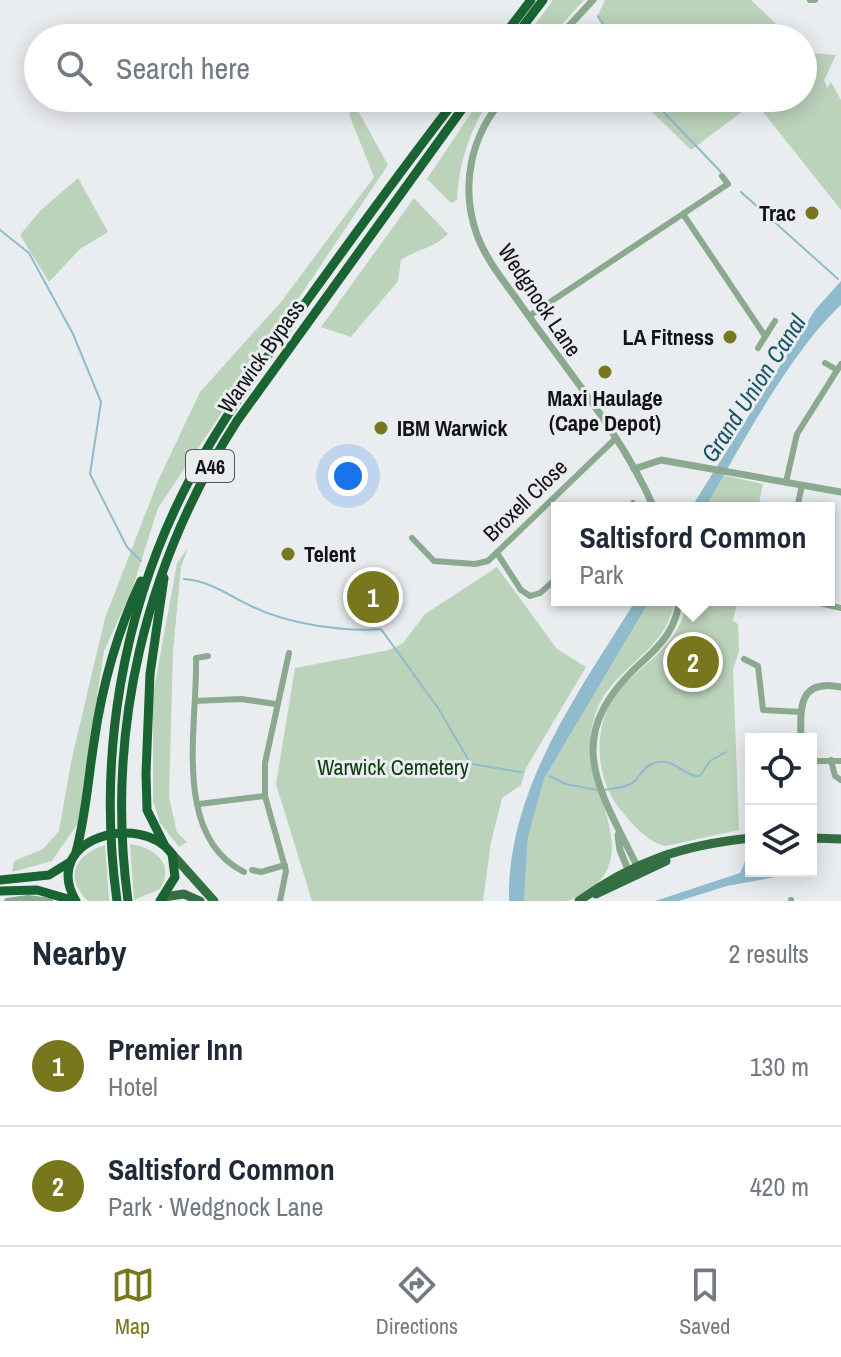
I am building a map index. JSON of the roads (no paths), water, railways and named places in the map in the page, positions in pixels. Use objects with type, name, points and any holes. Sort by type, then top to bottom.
[{"type":"highway","points":[[513,24],[531,0]]},
{"type":"highway","points":[[525,24],[543,0]]},
{"type":"highway","name":"Warwick Bypass","points":[[117,901],[110,841],[111,754],[125,658],[156,554],[178,502],[212,439],[356,233],[447,112]]},
{"type":"highway","name":"Warwick Bypass","points":[[128,901],[121,828],[126,715],[144,627],[172,543],[207,471],[237,421],[460,112]]},
{"type":"highway","points":[[162,900],[175,877],[172,854],[147,810],[146,749],[153,635],[172,543]]},
{"type":"highway","points":[[0,880],[49,875],[70,862],[76,852],[84,827],[94,741],[107,673],[134,596],[156,554]]},
{"type":"highway","points":[[76,852],[101,836],[151,836],[164,844]]},
{"type":"highway","points":[[70,862],[69,883],[76,901]]},
{"type":"highway","points":[[0,891],[37,890],[76,901]]},
{"type":"main road","points":[[817,838],[841,839]]},
{"type":"main road","points":[[581,901],[634,870],[745,839]]},
{"type":"main road","points":[[172,854],[214,901]]},
{"type":"main road","points":[[162,900],[184,894],[200,901]]},
{"type":"street","points":[[571,24],[593,0]]},
{"type":"street","name":"Wedgnock Lane","points":[[495,112],[476,144],[469,173],[469,197],[481,245],[615,439],[651,502]]},
{"type":"street","points":[[529,316],[728,184],[722,176]]},
{"type":"street","points":[[683,214],[765,336]]},
{"type":"street","points":[[758,348],[775,321]]},
{"type":"street","points":[[786,482],[797,434],[839,367],[825,363]]},
{"type":"street","name":"Broxell Close","points":[[412,538],[434,561],[475,564],[497,553],[615,439]]},
{"type":"street","points":[[634,469],[661,460],[841,492]]},
{"type":"street","points":[[798,502],[802,485]]},
{"type":"street","points":[[497,553],[524,593],[530,596],[540,593],[551,583]]},
{"type":"street","points":[[634,870],[620,850],[618,833],[600,787],[593,750],[601,709],[620,682],[664,641],[677,616],[678,606]]},
{"type":"street","points":[[279,898],[285,865],[265,796],[265,763],[289,653]]},
{"type":"street","points":[[208,656],[196,658],[191,762],[203,827],[234,867],[261,872],[285,865]]},
{"type":"street","points":[[744,659],[758,666],[763,710],[801,712]]},
{"type":"street","points":[[801,733],[804,699],[812,689],[826,685],[841,687]]},
{"type":"street","points":[[195,701],[241,699],[276,704]]},
{"type":"street","points":[[831,760],[835,776],[841,780]]},
{"type":"street","points":[[817,761],[841,761]]},
{"type":"street","points":[[199,804],[265,796]]},
{"type":"street","points":[[227,876],[234,867]]},
{"type":"street","points":[[7,901],[28,898],[50,901]]},
{"type":"water","points":[[841,281],[841,305],[803,348],[785,374],[708,502],[695,502],[815,310]]},
{"type":"water","points":[[632,606],[646,606],[544,779],[528,838],[524,901],[509,901],[512,859],[520,819],[533,780],[550,743]]},
{"type":"water","points":[[745,862],[745,877],[776,877],[727,886],[679,901],[655,901],[740,873]]},
{"type":"waterway","points":[[598,16],[603,24]]},
{"type":"waterway","points":[[663,112],[721,172]]},
{"type":"waterway","points":[[741,192],[838,279]]},
{"type":"waterway","points":[[0,230],[29,253],[73,334],[101,402],[90,474],[127,547],[141,561]]},
{"type":"waterway","points":[[184,579],[211,586],[267,613],[299,622],[333,628],[381,629],[438,708],[471,764],[521,772]]},
{"type":"waterway","points":[[603,790],[632,783],[647,767],[659,762],[671,763],[700,776],[710,761],[726,752]]},
{"type":"waterway","points":[[549,776],[566,784],[597,790]]},
{"type":"place","name":"Trac","points":[[812,213]]},
{"type":"place","name":"LA Fitness","points":[[730,337]]},
{"type":"place","name":"Maxi Haulage (Cape Depot)","points":[[605,372]]},
{"type":"place","name":"IBM Warwick","points":[[381,428]]},
{"type":"place","name":"Telent","points":[[288,554]]},
{"type":"place","name":"Premier Inn","points":[[373,597]]},
{"type":"place","name":"Saltisford Common","points":[[693,662]]},
{"type":"water label","name":"Grand Union Canal","points":[[753,388]]},
{"type":"park label","name":"Warwick Cemetery","points":[[393,767]]}]
